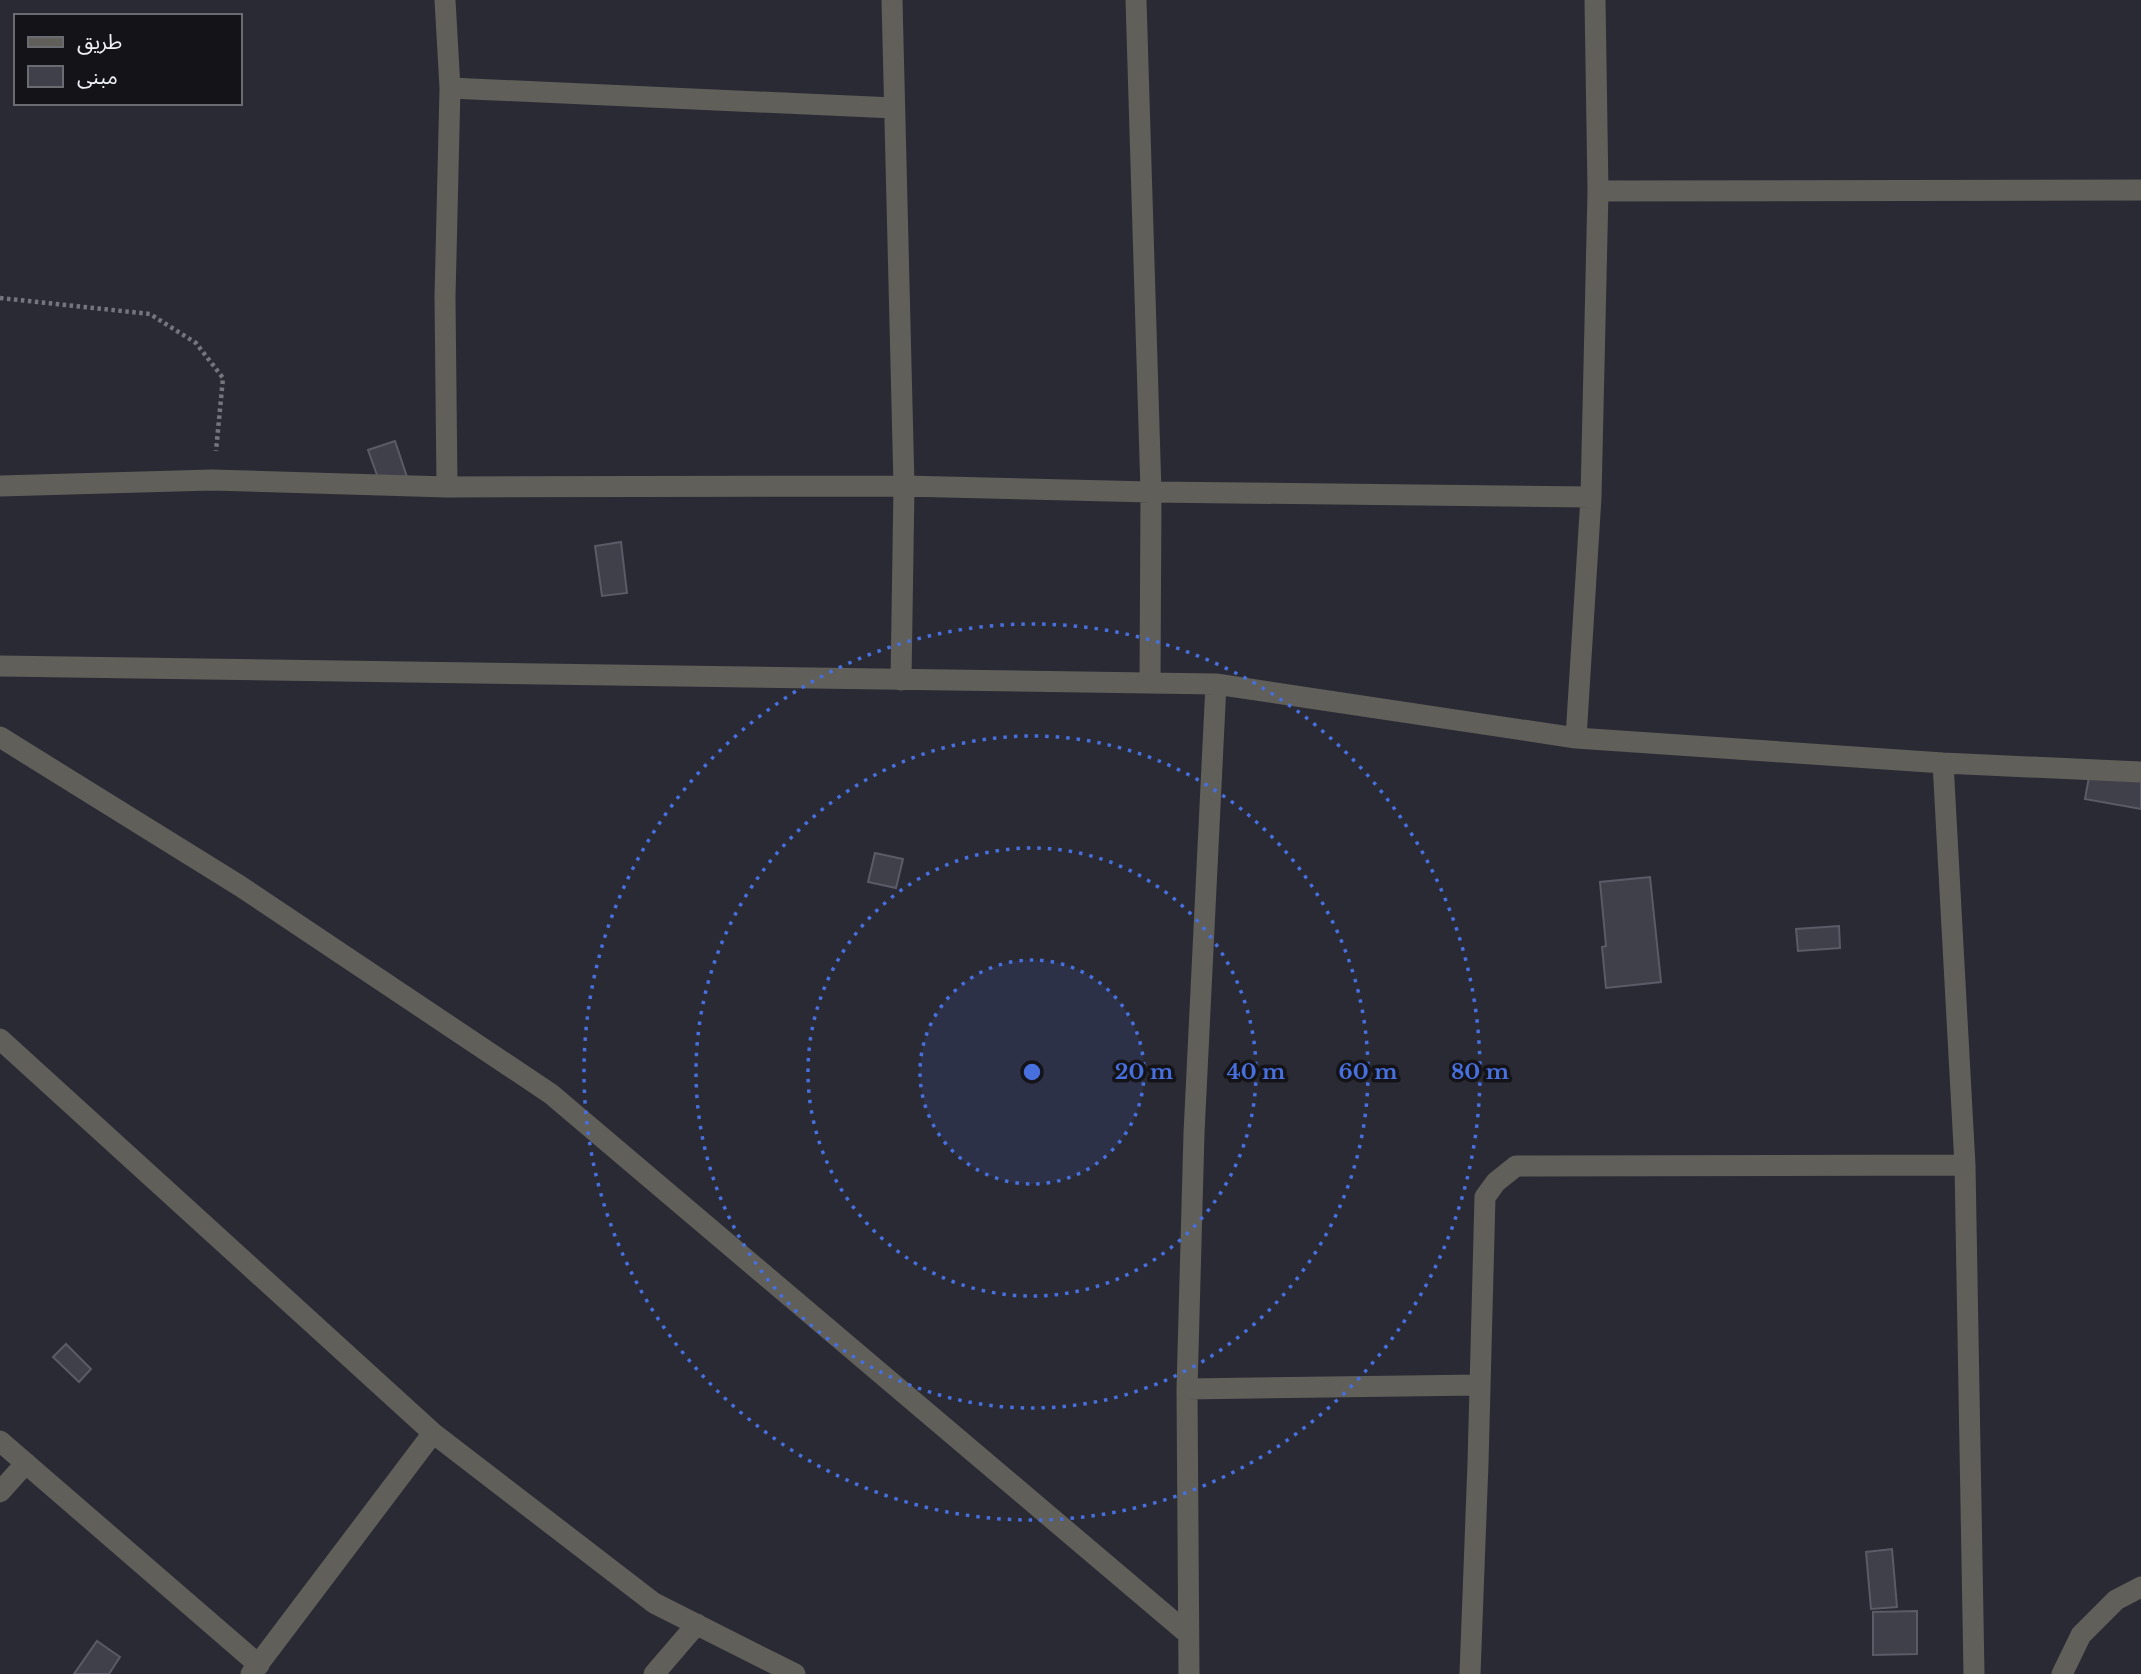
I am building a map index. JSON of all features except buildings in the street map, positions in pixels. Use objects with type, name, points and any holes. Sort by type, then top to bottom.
[{"type":"street","points":[[445,0],[450,88],[445,297],[447,487]]},
{"type":"street","points":[[892,0],[904,486],[901,680]]},
{"type":"street","points":[[1136,0],[1151,492],[1150,683]]},
{"type":"street","points":[[1576,738],[1591,497],[1598,191],[1595,0]]},
{"type":"street","points":[[450,88],[894,108]]},
{"type":"street","points":[[1598,191],[2141,190]]},
{"type":"street","points":[[0,486],[212,480],[447,487],[904,486],[1591,497]]},
{"type":"street","points":[[0,666],[1216,684],[1576,738],[1943,763],[2141,772]]},
{"type":"street","points":[[1189,1674],[1187,1389],[1194,1133],[1216,684]]},
{"type":"street","points":[[0,737],[240,886],[551,1094],[1187,1633]]},
{"type":"street","points":[[1943,763],[1965,1165],[1974,1674]]},
{"type":"street","points":[[0,1039],[433,1433],[654,1603],[795,1674]]},
{"type":"street","points":[[1470,1674],[1485,1197],[1496,1182],[1516,1167],[1965,1165]]},
{"type":"street","points":[[1187,1389],[1480,1385]]},
{"type":"street","points":[[0,1441],[255,1670],[433,1433]]},
{"type":"street","points":[[0,1492],[26,1463]]},
{"type":"street","points":[[2062,1674],[2081,1635],[2116,1600],[2141,1587]]},
{"type":"street","points":[[654,1674],[697,1624]]},
{"type":"path","points":[[0,298],[150,314],[196,343],[223,378],[212,480]]}]
